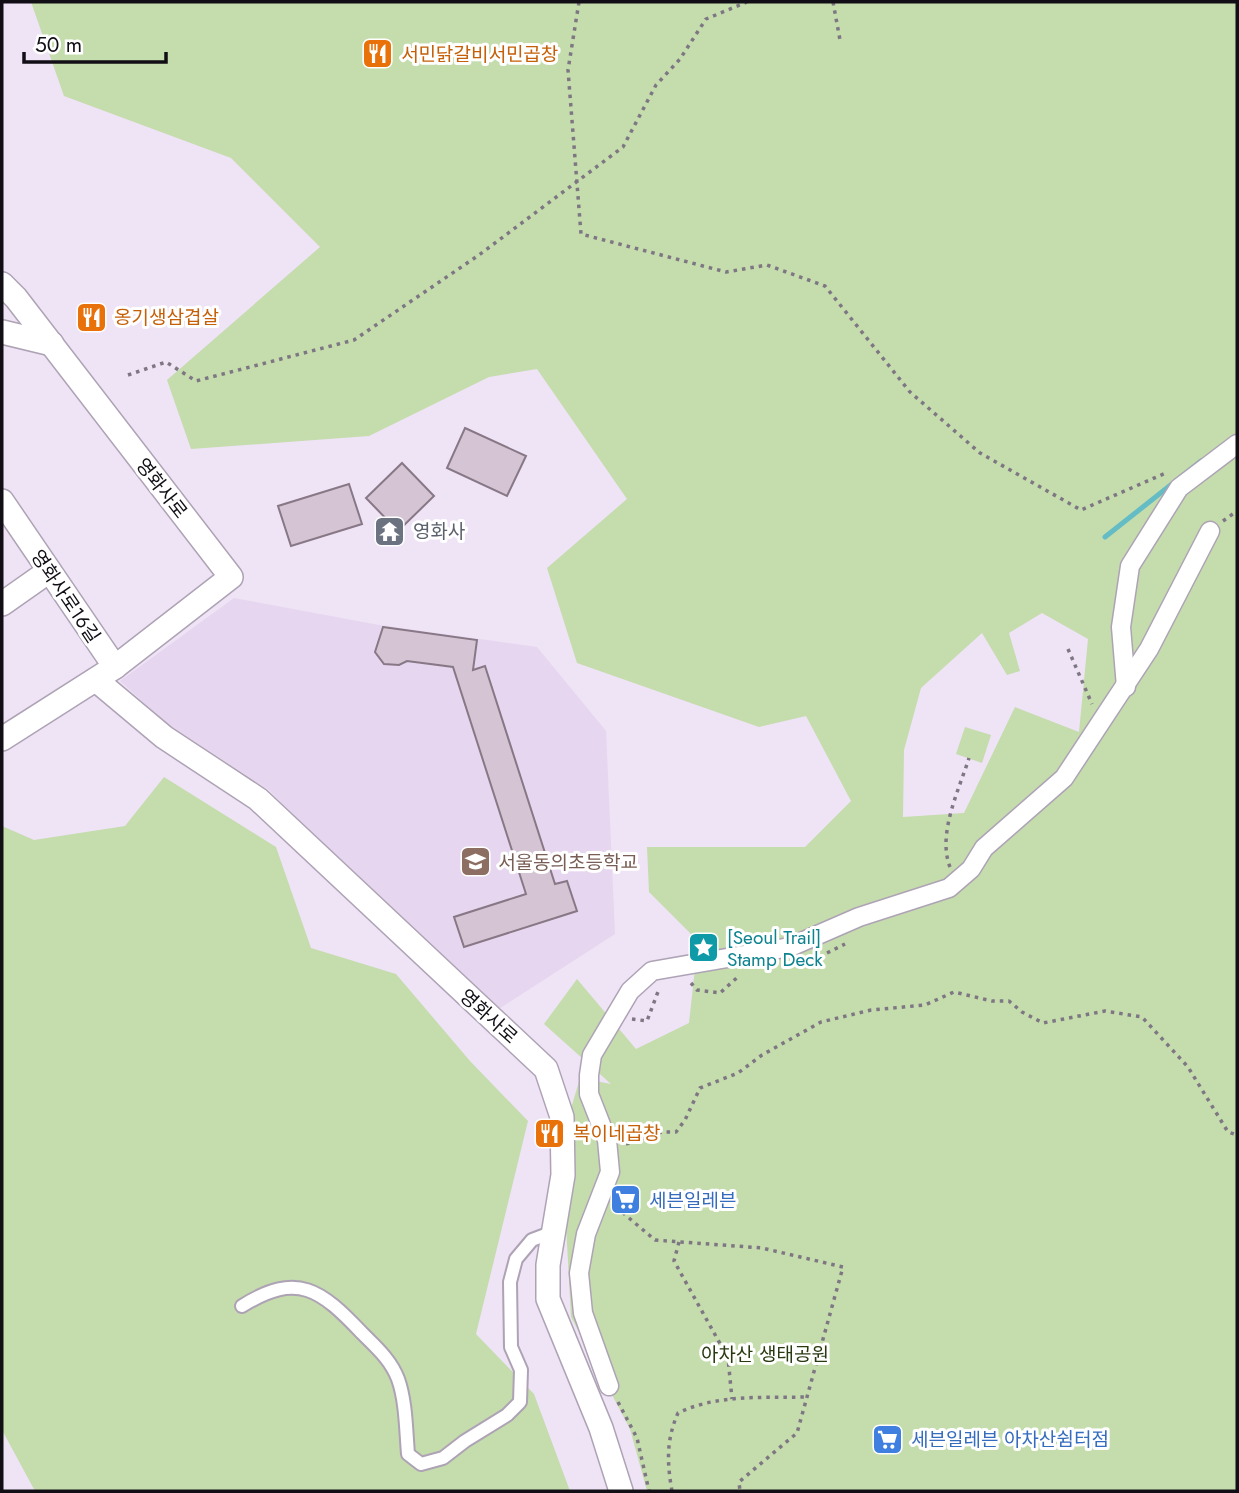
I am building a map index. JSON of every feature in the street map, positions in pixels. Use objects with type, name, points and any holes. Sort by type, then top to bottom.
[{"type":"street","name":"영화사로","points":[[2,284],[52,344],[231,577],[105,674],[164,737],[258,799],[546,1069],[562,1117],[563,1175],[548,1265],[548,1299],[601,1428],[621,1491]]},
{"type":"street","points":[[2,332],[52,344]]},
{"type":"street","points":[[1126,687],[1121,627],[1130,566],[1179,488],[1237,444]]},
{"type":"street","name":"영화사로16길","points":[[2,501],[10,529],[49,571],[105,674]]},
{"type":"street","points":[[609,1386],[586,1325],[579,1273],[586,1234],[610,1172],[607,1140],[589,1094],[589,1076],[592,1055],[630,991],[652,971],[790,947],[859,917],[948,888],[956,882],[971,869],[984,848],[1064,778],[1099,722],[1126,687],[1210,531]]},
{"type":"street","points":[[2,604],[49,571]]},
{"type":"street","points":[[2,739],[105,674]]},
{"type":"lane","points":[[242,1306],[268,1290],[292,1288],[315,1291],[334,1304],[388,1360],[398,1381],[408,1454],[421,1464],[443,1458],[507,1415],[520,1402],[521,1370],[511,1347],[510,1282],[516,1259],[531,1240],[553,1232]]},
{"type":"path","points":[[579,2],[568,70],[581,234],[726,272],[767,265],[825,286],[910,392],[980,453],[1081,510],[1172,469]]},
{"type":"path","points":[[128,375],[166,362],[196,381],[354,340],[479,255],[622,147],[656,85],[680,59],[706,19],[747,2]]},
{"type":"path","points":[[833,2],[840,40]]},
{"type":"path","points":[[1068,649],[1099,722]]},
{"type":"path","points":[[956,882],[945,846],[969,758]]},
{"type":"path","points":[[818,956],[843,947],[859,917]]},
{"type":"path","points":[[687,978],[697,990],[720,993],[748,968]]},
{"type":"path","points":[[613,1017],[646,1021],[662,983]]},
{"type":"path","points":[[608,1152],[662,1132],[676,1132],[685,1120],[700,1088],[738,1073],[762,1055],[821,1022],[871,1010],[925,1005],[954,992],[992,1001],[1009,1001],[1042,1023],[1105,1011],[1142,1017],[1188,1067],[1228,1132],[1237,1135]]},
{"type":"path","points":[[601,1194],[655,1240],[762,1248],[843,1267],[797,1433],[739,1482],[740,1491]]},
{"type":"path","points":[[679,1242],[674,1261],[728,1358],[732,1399]]},
{"type":"path","points":[[609,1386],[637,1438],[649,1491]]},
{"type":"path","points":[[672,1491],[668,1466],[669,1434],[678,1413],[698,1403],[732,1399],[807,1397]]},
{"type":"shaded area","name":"서울동의초등학교","points":[[234,598],[379,625],[537,647],[606,731],[615,934],[494,1012],[443,967],[269,790],[165,722],[120,681]]},
{"type":"green space","name":"아차산 생태공원","points":[[31,2],[1237,2],[1237,1491],[647,1491],[630,1429],[571,1317],[566,1225],[567,1122],[580,1078],[611,1084],[544,1024],[577,979],[636,1049],[689,1023],[698,941],[649,892],[647,847],[805,847],[851,801],[806,716],[759,727],[577,663],[547,568],[627,499],[537,369],[489,377],[369,436],[191,449],[167,380],[320,247],[231,158],[64,96]],"holes":[[[1042,613],[1088,639],[1079,732],[1015,707],[964,813],[903,817],[904,750],[921,688],[982,633],[1007,675],[1020,671],[1009,633]]]},
{"type":"green space","points":[[965,727],[991,735],[982,763],[956,754]]},
{"type":"green space","points":[[164,777],[276,847],[311,948],[396,974],[470,1061],[528,1121],[476,1334],[534,1394],[570,1491],[35,1491],[2,1430],[2,826],[34,840],[125,826]]},
{"type":"building","points":[[465,428],[526,456],[507,496],[447,468]]},
{"type":"building","points":[[402,463],[434,496],[398,531],[366,498]]},
{"type":"building","points":[[349,484],[362,524],[291,546],[278,506]]},
{"type":"building","points":[[383,627],[477,640],[473,670],[485,666],[555,884],[567,881],[577,911],[464,947],[454,917],[526,894],[453,667],[407,661],[399,665],[384,664],[375,652]]},
{"type":"waterway","points":[[1105,537],[1201,461]]},
{"type":"place","name":"서민닭갈비서민곱창","points":[[378,54]]},
{"type":"place","name":"옹기생삼겹살","points":[[91,317]]},
{"type":"place","name":"영화사","points":[[390,531]]},
{"type":"place","name":"서울동의초등학교","points":[[475,862]]},
{"type":"place","name":"[Seoul Trail] Stamp Deck","points":[[704,948]]},
{"type":"place","name":"복이네곱창","points":[[550,1133]]},
{"type":"place","name":"세븐일레븐","points":[[626,1200]]},
{"type":"place","name":"세븐일레븐 아차산쉼터점","points":[[888,1439]]}]
